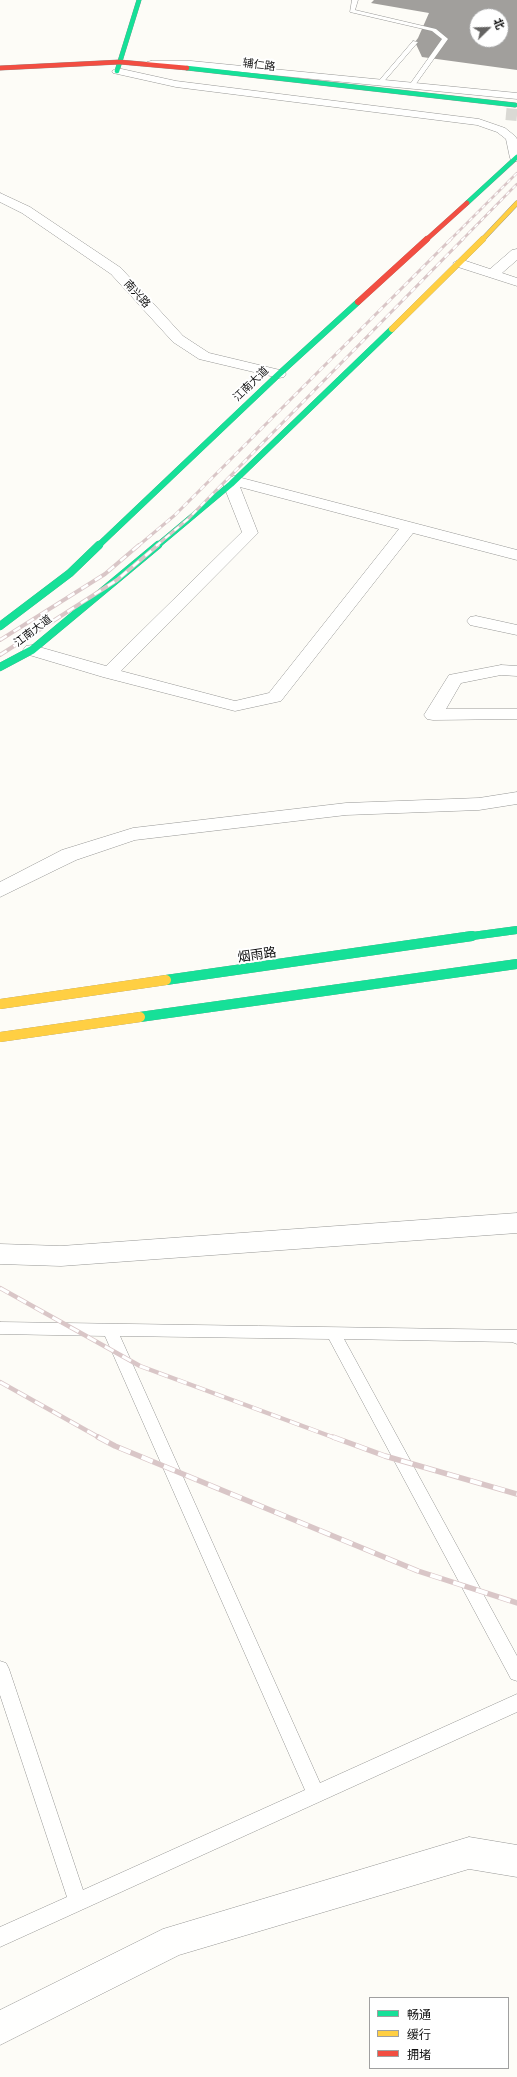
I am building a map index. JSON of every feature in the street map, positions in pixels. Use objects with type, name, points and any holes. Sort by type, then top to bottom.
[{"type":"main road","points":[[119,66],[139,0]]},
{"type":"main road","name":"辅仁路","points":[[0,74],[151,64],[416,96],[516,101]]},
{"type":"main road","name":"辅仁路","points":[[0,68],[119,66],[190,77],[418,105]]},
{"type":"main road","name":"江南大道","points":[[0,626],[70,573],[279,374],[516,157]]},
{"type":"main road","name":"江南大道","points":[[0,667],[32,650],[236,479],[460,263],[517,203]]},
{"type":"main road","name":"烟雨路","points":[[0,1004],[517,930]]},
{"type":"main road","points":[[0,1037],[517,964]]},
{"type":"street","points":[[151,64],[191,64],[411,87],[516,101]]},
{"type":"street","points":[[119,66],[176,84],[479,122],[501,130],[512,138],[516,157]]},
{"type":"street","name":"南兴路","points":[[0,197],[26,210],[116,271],[178,339],[204,356],[279,374]]},
{"type":"street","points":[[492,274],[517,253]]},
{"type":"street","points":[[460,263],[517,282]]},
{"type":"street","points":[[236,479],[517,555]]},
{"type":"street","points":[[236,479],[517,540]]},
{"type":"street","points":[[109,674],[250,533],[236,479]]},
{"type":"street","points":[[32,650],[109,674],[235,706],[275,697],[409,527]]},
{"type":"street","points":[[476,621],[517,630]]},
{"type":"street","points":[[517,671],[501,670],[455,679],[433,715],[517,714]]},
{"type":"street","points":[[0,890],[69,855],[133,834],[346,809],[479,804],[517,798]]},
{"type":"street","points":[[0,1254],[61,1256],[517,1223]]},
{"type":"street","points":[[0,2028],[174,1940],[469,1853],[517,1860]]},
{"type":"lane","points":[[354,0],[352,11],[434,30],[445,39],[411,87]]},
{"type":"lane","points":[[379,84],[415,42]]},
{"type":"lane","points":[[0,1328],[516,1336],[517,1338]]},
{"type":"lane","points":[[110,1330],[316,1794]]},
{"type":"lane","points":[[333,1333],[517,1673]]},
{"type":"lane","points":[[0,1669],[78,1902]]},
{"type":"lane","points":[[0,1937],[517,1703]]},
{"type":"building","points":[[374,0],[517,0],[517,70],[422,57],[415,42],[429,13],[371,3]]},
{"type":"tunnel","points":[[506,114],[517,115]]},
{"type":"railway","points":[[138,546],[175,515],[517,173]]},
{"type":"railway","points":[[462,240],[517,184]]},
{"type":"railway","points":[[156,546],[188,519],[463,239]]},
{"type":"railway","points":[[0,640],[105,574],[139,545]]},
{"type":"railway","points":[[0,655],[117,580],[158,545]]},
{"type":"railway","points":[[0,1288],[140,1366],[335,1438]]},
{"type":"railway","points":[[0,1382],[100,1438]]},
{"type":"railway","points":[[98,1437],[115,1446],[418,1571],[517,1603]]},
{"type":"railway","points":[[333,1437],[385,1456],[517,1494]]},
{"type":"traffic: fast","points":[[117,71],[139,0]]},
{"type":"traffic: fast","points":[[187,68],[515,105]]},
{"type":"traffic: fast","points":[[467,203],[517,157]]},
{"type":"traffic: fast","points":[[0,626],[70,573],[279,374],[358,302]]},
{"type":"traffic: fast","points":[[0,667],[32,650],[231,484],[392,329]]},
{"type":"traffic: fast","points":[[166,980],[517,930]]},
{"type":"traffic: fast","points":[[140,1017],[517,964]]},
{"type":"traffic: slow","points":[[392,329],[460,263],[517,203]]},
{"type":"traffic: slow","points":[[0,1004],[166,980]]},
{"type":"traffic: slow","points":[[0,1037],[140,1017]]},
{"type":"traffic: jam","points":[[0,68],[120,62],[187,68]]},
{"type":"traffic: jam","points":[[358,302],[467,203]]}]
